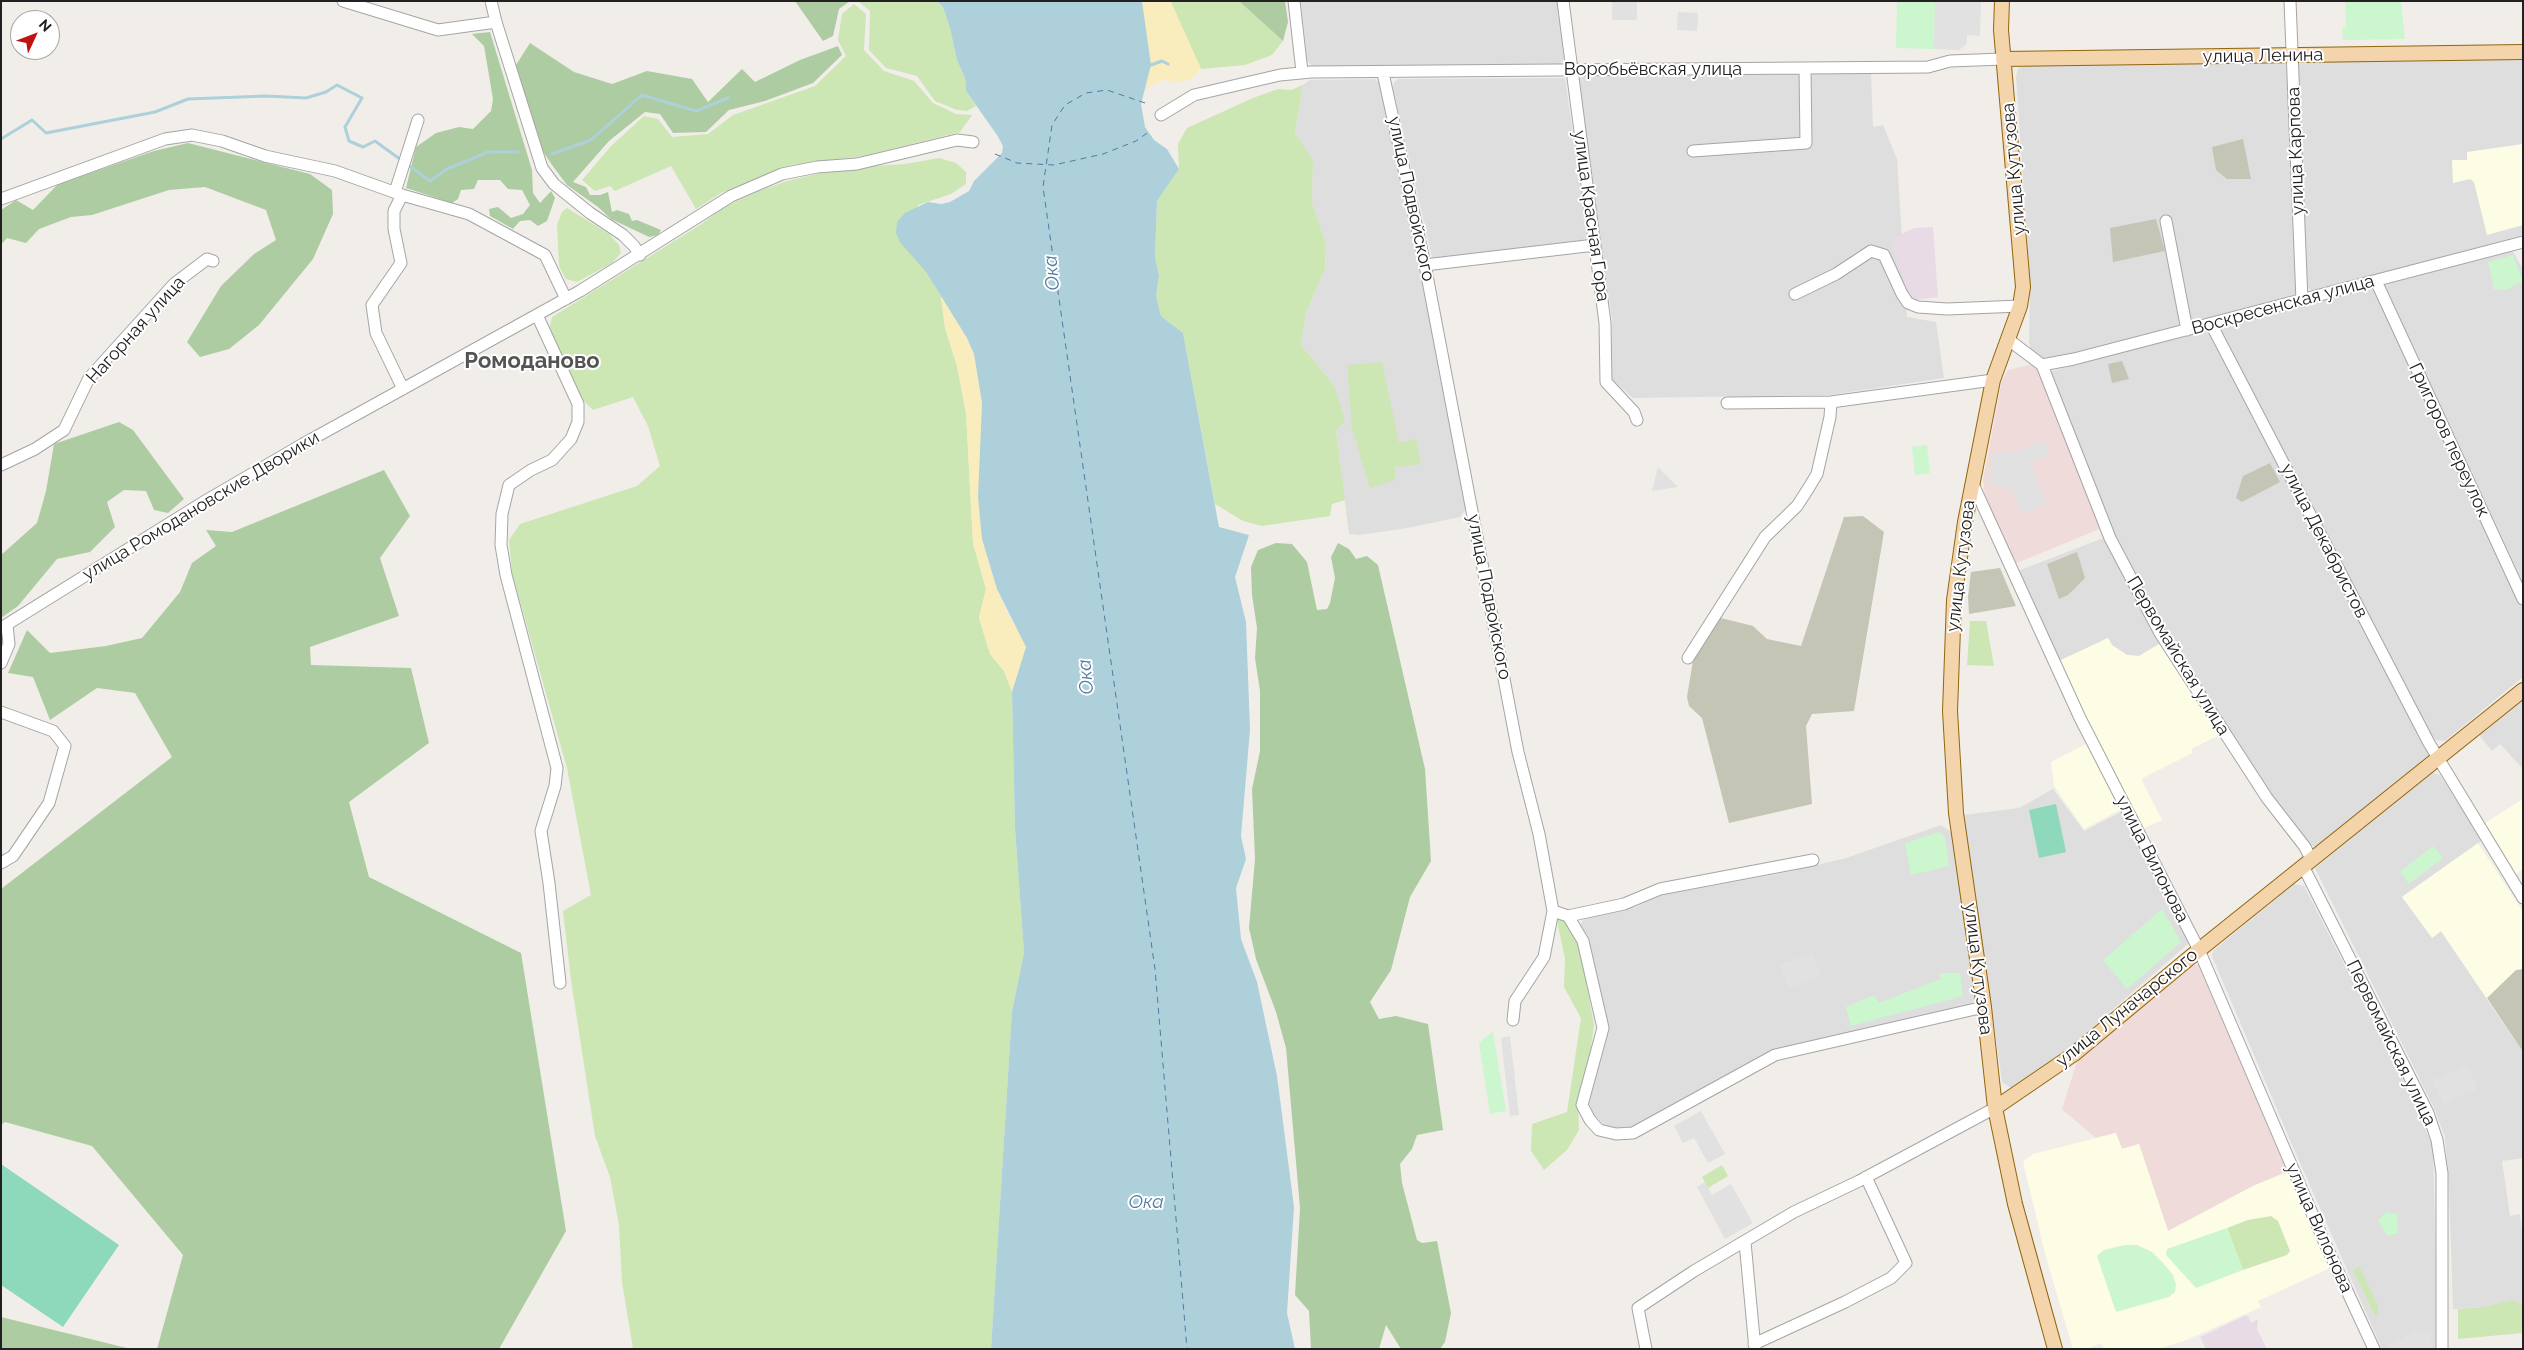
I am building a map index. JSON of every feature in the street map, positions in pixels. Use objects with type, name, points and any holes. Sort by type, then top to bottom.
[{"type":"main road","name":"улица Кутузова","points":[[2002,1],[2003,59],[2023,287],[2020,306],[1993,380],[1972,482],[1954,600],[1950,711],[1956,813],[1984,1007],[1995,1108],[2017,1213],[2055,1349]]},
{"type":"main road","name":"улица Ленина","points":[[2003,59],[2523,52]]},
{"type":"main road","name":"улица Луначарского","points":[[1995,1108],[2074,1054],[2199,950],[2523,690]]},
{"type":"street","points":[[343,1],[438,30],[496,22]]},
{"type":"street","points":[[491,1],[537,158],[546,176],[590,214],[623,235],[640,255]]},
{"type":"street","points":[[1294,1],[1302,72]]},
{"type":"street","name":"улица Красная Гора","points":[[1563,1],[1605,323],[1606,382],[1634,412],[1637,420]]},
{"type":"street","name":"улица Карпова","points":[[2290,1],[2302,301]]},
{"type":"street","name":"Воробьёвская улица","points":[[1162,115],[1194,95],[1302,72],[1383,73],[1928,67],[1950,61],[2003,59]]},
{"type":"street","points":[[1693,151],[1806,143],[1805,69]]},
{"type":"street","name":"улица Подвойского","points":[[1383,73],[1425,265],[1518,752],[1539,834],[1553,911]]},
{"type":"street","points":[[403,388],[376,333],[372,305],[401,263],[394,229],[394,211],[418,120]]},
{"type":"street","points":[[1,199],[165,139],[192,135],[222,141],[265,156],[335,171],[398,194],[469,214],[545,256],[566,299]]},
{"type":"street","name":"улица Ромодановские Дворики","points":[[4,627],[207,500],[403,388],[566,299],[640,255],[716,204],[782,174],[817,167],[857,164],[957,140],[973,142]]},
{"type":"street","points":[[2166,221],[2187,330]]},
{"type":"street","points":[[1425,265],[1595,246]]},
{"type":"street","name":"Воскресенская улица","points":[[2042,365],[2074,359],[2376,281],[2521,246]]},
{"type":"street","points":[[1796,294],[1836,274],[1872,251],[1884,255],[1902,294],[1908,303],[1918,307],[1947,309],[2020,306]]},
{"type":"street","name":"Нагорная улица","points":[[1,465],[35,449],[64,430],[89,378],[174,284],[207,259],[213,261]]},
{"type":"street","name":"Григоров переулок","points":[[2376,281],[2523,599]]},
{"type":"street","points":[[537,315],[578,404],[578,422],[571,439],[552,460],[531,470],[509,485],[502,514],[501,545],[506,575],[557,768],[554,786],[541,831],[560,983]]},
{"type":"street","name":"улица Декабристов","points":[[2211,324],[2438,759],[2523,898]]},
{"type":"street","points":[[2009,340],[2042,365]]},
{"type":"street","name":"Первомайская улица","points":[[2042,365],[2110,538],[2146,609],[2267,798],[2305,847],[2307,863],[2428,1113],[2437,1140],[2442,1172],[2442,1349]]},
{"type":"street","points":[[1727,403],[1831,402],[1993,380]]},
{"type":"street","points":[[1688,658],[1764,537],[1797,506],[1808,489],[1816,474],[1830,418],[1831,402]]},
{"type":"street","name":"улица Вилонова","points":[[1972,482],[2076,710],[2199,950],[2318,1226],[2374,1349]]},
{"type":"street","points":[[1,663],[9,644],[4,627]]},
{"type":"street","points":[[1,712],[5,716],[53,731],[65,746],[50,804],[12,856],[1,863]]},
{"type":"street","points":[[1513,1020],[1516,1001],[1544,956],[1553,911],[1568,916],[1624,904],[1660,889],[1813,860]]},
{"type":"street","points":[[1568,916],[1583,941],[1603,1028],[1582,1105],[1590,1120],[1599,1130],[1616,1134],[1633,1133],[1775,1055],[1984,1007]]},
{"type":"street","name":"улица Луначарского","points":[[1646,1349],[1638,1308],[1694,1271],[1794,1212],[1866,1177],[1995,1108]]},
{"type":"street","points":[[1745,1242],[1754,1346],[1891,1278],[1906,1263],[1866,1177]]},
{"type":"shaded area","points":[[1301,1],[1558,1],[1565,58],[1560,65],[1312,66],[1307,60]]},
{"type":"shaded area","points":[[1612,1],[1637,1],[1637,20],[1612,20]]},
{"type":"shaded area","points":[[1935,1],[1981,1],[1980,36],[1967,35],[1967,44],[1959,50],[1934,49]]},
{"type":"shaded area","points":[[1678,12],[1698,13],[1697,31],[1677,30]]},
{"type":"shaded area","points":[[2523,59],[2523,235],[2314,292],[2309,289],[2305,283],[2297,68],[2300,62]]},
{"type":"shaded area","points":[[2284,63],[2288,69],[2299,294],[2045,360],[2037,356],[2031,350],[2029,343],[2030,282],[2016,77],[2018,68],[2029,65]]},
{"type":"shaded area","points":[[1871,73],[1873,127],[1883,125],[1897,159],[1907,317],[1936,322],[1944,378],[1830,395],[1633,398],[1612,380],[1612,319],[1577,84],[1580,78],[1587,74]]},
{"type":"shaded area","points":[[1565,78],[1587,233],[1586,240],[1577,244],[1437,260],[1432,257],[1393,88],[1394,82],[1399,79]]},
{"type":"shaded area","points":[[1375,79],[1381,85],[1422,268],[1466,509],[1460,517],[1402,529],[1359,535],[1349,534],[1336,431],[1334,385],[1301,345],[1306,313],[1325,269],[1326,244],[1312,202],[1313,160],[1295,133],[1303,85],[1310,80]]},
{"type":"shaded area","points":[[2243,139],[2251,179],[2227,179],[2216,170],[2212,147]]},
{"type":"shaded area","points":[[2523,144],[2523,225],[2487,235],[2474,182],[2470,179],[2453,183],[2452,160],[2467,160],[2467,152]]},
{"type":"shaded area","points":[[2156,219],[2165,251],[2113,262],[2110,228]]},
{"type":"shaded area","points":[[1933,227],[1938,297],[1913,300],[1908,294],[1891,239],[1914,228]]},
{"type":"shaded area","points":[[2510,251],[2513,252],[2523,269],[2523,588],[2382,289],[2387,282]]},
{"type":"shaded area","points":[[2371,286],[2377,291],[2523,605],[2523,677],[2445,741],[2436,740],[2428,732],[2220,334],[2223,325]]},
{"type":"shaded area","points":[[2206,330],[2212,335],[2429,753],[2428,756],[2317,847],[2304,843],[2280,810],[2144,597],[2113,537],[2049,372]]},
{"type":"shaded area","points":[[2122,361],[2129,379],[2112,383],[2108,364]]},
{"type":"shaded area","points":[[2032,364],[2041,370],[2102,528],[2012,565],[1984,491],[1983,480],[2002,380],[2008,370]]},
{"type":"shaded area","points":[[2044,440],[2050,455],[2030,462],[2047,504],[2022,514],[2012,489],[1989,483],[1994,451],[2015,452]]},
{"type":"shaded area","points":[[2270,463],[2280,482],[2242,502],[2236,498],[2243,476]]},
{"type":"shaded area","points":[[1658,467],[1678,487],[1652,491]]},
{"type":"shaded area","points":[[1863,516],[1884,532],[1854,711],[1812,714],[1806,726],[1812,804],[1729,823],[1702,718],[1689,706],[1687,697],[1694,654],[1717,617],[1753,626],[1767,639],[1801,646],[1844,517]]},
{"type":"shaded area","points":[[2106,537],[2159,644],[2139,656],[2127,655],[2112,645],[2108,638],[2059,661],[2015,572]]},
{"type":"shaded area","points":[[2077,552],[2085,578],[2068,595],[2059,599],[2047,564]]},
{"type":"shaded area","points":[[2000,568],[2016,606],[1969,614],[1968,597],[1971,572]]},
{"type":"shaded area","points":[[2108,638],[2112,645],[2127,655],[2139,656],[2159,644],[2219,735],[2191,749],[2193,753],[2141,779],[2162,820],[2142,829],[2129,805],[2084,829],[2054,786],[2051,762],[2096,739],[2059,661]]},
{"type":"shaded area","points":[[2523,699],[2523,769],[2500,744],[2492,751],[2479,735]]},
{"type":"shaded area","points":[[2431,772],[2440,775],[2483,840],[2402,897],[2433,937],[2441,931],[2523,1052],[2523,1158],[2502,1161],[2510,1216],[2520,1214],[2523,1242],[2523,1306],[2510,1301],[2484,1307],[2453,1309],[2449,1187],[2445,1137],[2434,1108],[2315,868]]},
{"type":"shaded area","points":[[2053,789],[2084,831],[2123,811],[2186,936],[2188,944],[2071,1046],[2011,1088],[2002,1082],[1964,815],[2019,808]]},
{"type":"shaded area","points":[[2523,799],[2523,869],[2516,874],[2485,823]]},
{"type":"shaded area","points":[[1941,825],[1951,832],[1976,998],[1972,1003],[1965,1008],[1774,1053],[1632,1128],[1618,1129],[1605,1125],[1595,1116],[1588,1102],[1608,1029],[1588,936],[1580,926],[1584,918],[1634,908],[1659,896],[1788,872],[1846,858]]},
{"type":"shaded area","points":[[2478,843],[2523,912],[2523,1052],[2441,931],[2432,938],[2402,897]]},
{"type":"shaded area","points":[[2294,884],[2304,886],[2414,1101],[2433,1147],[2438,1349],[2382,1349],[2212,956],[2213,951]]},
{"type":"shaded area","points":[[1812,952],[1821,976],[1789,988],[1780,965]]},
{"type":"shaded area","points":[[2199,964],[2205,973],[2289,1171],[2253,1186],[2168,1231],[2139,1144],[2122,1149],[2115,1133],[2096,1138],[2062,1109],[2079,1055],[2190,967]]},
{"type":"shaded area","points":[[2523,969],[2523,1052],[2487,998],[2516,970]]},
{"type":"shaded area","points":[[1510,1036],[1519,1115],[1510,1116],[1501,1038]]},
{"type":"shaded area","points":[[2467,1065],[2478,1089],[2443,1104],[2432,1080]]},
{"type":"shaded area","points":[[1701,1111],[1725,1154],[1708,1163],[1694,1138],[1683,1143],[1674,1126]]},
{"type":"shaded area","points":[[2116,1133],[2122,1149],[2139,1144],[2168,1231],[2253,1186],[2289,1171],[2330,1268],[2258,1301],[2261,1307],[2184,1341],[2158,1349],[2104,1349],[2101,1343],[2087,1349],[2073,1349],[2046,1257],[2023,1162],[2033,1154]]},
{"type":"shaded area","points":[[1705,1182],[1712,1195],[1731,1184],[1753,1223],[1725,1239],[1697,1187]]},
{"type":"shaded area","points":[[2244,1316],[2248,1316],[2251,1323],[2258,1319],[2257,1329],[2267,1349],[2206,1349],[2200,1337]]},
{"type":"shaded area","points":[[2416,1331],[2431,1332],[2431,1349],[2389,1349],[2387,1345]]},
{"type":"green space","points":[[795,1],[850,1],[839,9],[833,36],[823,41]]},
{"type":"green space","points":[[858,1],[937,1],[943,7],[950,28],[957,60],[965,78],[966,91],[976,106],[967,111],[957,110],[935,101],[917,76],[886,68],[869,50],[870,11]]},
{"type":"green space","points":[[1170,1],[1239,1],[1283,41],[1272,55],[1245,65],[1201,69]]},
{"type":"green space","points":[[1239,1],[1285,1],[1288,22],[1283,41]]},
{"type":"green space","points":[[1897,1],[1935,1],[1934,49],[1896,48]]},
{"type":"green space","points":[[2345,1],[2401,1],[2405,39],[2343,40],[2342,28],[2346,27]]},
{"type":"green space","points":[[854,4],[866,14],[864,50],[884,71],[914,81],[933,103],[956,114],[972,115],[960,132],[863,156],[792,165],[721,193],[696,209],[671,166],[615,191],[610,186],[595,191],[582,180],[611,146],[644,116],[658,119],[672,137],[708,134],[733,115],[815,86],[846,56],[838,40],[842,14]]},
{"type":"green space","points":[[490,32],[532,170],[533,193],[540,203],[551,191],[555,198],[547,221],[538,226],[530,220],[520,221],[513,229],[490,216],[489,209],[498,207],[511,218],[523,214],[530,205],[522,190],[508,189],[500,180],[478,180],[474,189],[461,190],[458,199],[452,203],[406,188],[416,147],[436,133],[459,127],[473,129],[491,111],[493,99],[484,46],[472,34]]},
{"type":"green space","points":[[530,43],[574,72],[612,84],[647,71],[692,79],[708,102],[742,69],[755,82],[800,60],[838,46],[842,55],[813,83],[765,101],[729,110],[706,132],[673,133],[660,114],[645,112],[609,141],[573,182],[586,187],[590,195],[600,195],[608,192],[612,212],[617,210],[629,214],[632,221],[637,220],[661,230],[658,235],[649,237],[611,219],[598,207],[567,185],[540,147],[516,65]]},
{"type":"green space","points":[[1303,85],[1295,133],[1313,160],[1312,202],[1326,244],[1325,269],[1306,313],[1301,345],[1334,385],[1345,420],[1336,431],[1345,500],[1332,504],[1330,516],[1262,526],[1243,521],[1215,504],[1183,333],[1161,316],[1156,296],[1159,275],[1155,258],[1157,201],[1179,169],[1178,144],[1187,128],[1253,98],[1278,89],[1291,90]]},
{"type":"green space","points":[[188,143],[310,174],[332,190],[333,214],[313,259],[259,325],[229,349],[200,357],[187,342],[221,286],[254,254],[276,240],[266,210],[205,187],[169,190],[92,215],[71,217],[39,229],[26,243],[7,238],[1,245],[1,210],[16,200],[33,210],[58,184],[154,151]]},
{"type":"green space","points":[[939,158],[956,163],[966,172],[966,184],[951,194],[918,205],[926,272],[941,296],[945,328],[957,366],[966,413],[973,543],[986,589],[979,618],[990,654],[1004,671],[1012,692],[1015,828],[1024,953],[1012,1011],[991,1349],[633,1349],[622,1282],[619,1225],[610,1177],[595,1136],[571,980],[563,911],[591,895],[567,768],[512,573],[509,540],[520,524],[637,486],[660,466],[648,426],[633,397],[593,410],[582,399],[549,331],[552,317],[700,225],[724,207],[759,191],[787,181],[841,168],[905,164]]},
{"type":"green space","points":[[567,208],[609,234],[619,245],[621,253],[612,263],[577,282],[566,279],[559,266],[557,225],[562,212]]},
{"type":"green space","points":[[2513,255],[2523,281],[2508,289],[2494,290],[2488,262]]},
{"type":"green space","points":[[1382,362],[1399,443],[1416,439],[1421,464],[1395,467],[1395,480],[1370,488],[1352,429],[1347,365]]},
{"type":"green space","points":[[119,422],[133,430],[184,499],[168,513],[154,510],[146,491],[124,490],[107,502],[115,527],[90,552],[57,559],[18,606],[1,618],[1,555],[37,523],[46,491],[54,444]]},
{"type":"green space","points":[[1927,445],[1930,473],[1915,475],[1912,447]]},
{"type":"green space","points":[[384,470],[410,516],[380,558],[399,616],[310,647],[311,665],[411,668],[429,743],[349,802],[369,877],[521,953],[566,1231],[499,1349],[157,1349],[183,1255],[92,1146],[5,1122],[1,1125],[1,889],[172,757],[135,693],[97,688],[50,720],[33,677],[8,673],[27,630],[50,653],[106,646],[142,638],[180,592],[192,563],[216,546],[206,530],[232,532]]},
{"type":"green space","points":[[1276,543],[1292,544],[1307,562],[1317,610],[1327,609],[1330,603],[1335,578],[1331,557],[1338,543],[1349,549],[1356,559],[1367,556],[1378,565],[1425,769],[1431,861],[1410,897],[1391,970],[1370,1002],[1379,1019],[1396,1016],[1428,1024],[1443,1130],[1417,1135],[1412,1149],[1400,1164],[1402,1183],[1417,1240],[1422,1243],[1437,1241],[1451,1313],[1445,1342],[1440,1349],[1401,1349],[1386,1325],[1379,1349],[1311,1349],[1309,1311],[1295,1295],[1300,1208],[1286,1048],[1276,1012],[1256,959],[1249,928],[1255,859],[1252,789],[1260,751],[1260,691],[1255,658],[1257,628],[1252,595],[1251,567],[1258,550]]},
{"type":"green space","points":[[1970,621],[1986,621],[1994,666],[1967,665]]},
{"type":"green space","points":[[2056,804],[2066,852],[2039,858],[2029,810]]},
{"type":"green space","points":[[1939,832],[1945,837],[1949,866],[1911,875],[1905,843]]},
{"type":"green space","points":[[2433,846],[2443,858],[2409,884],[2400,872]]},
{"type":"green space","points":[[2162,909],[2181,942],[2127,989],[2103,960]]},
{"type":"green space","points":[[1556,916],[1564,920],[1579,942],[1594,1025],[1590,1054],[1578,1104],[1579,1130],[1567,1150],[1544,1170],[1531,1151],[1532,1124],[1567,1112],[1581,1018],[1564,987],[1565,959]]},
{"type":"green space","points":[[1939,973],[1960,973],[1963,996],[1851,1026],[1846,1007],[1874,995],[1879,1003],[1941,979]]},
{"type":"green space","points":[[1493,1031],[1506,1111],[1490,1114],[1479,1043]]},
{"type":"green space","points":[[1,1164],[119,1245],[63,1327],[1,1285]]},
{"type":"green space","points":[[1722,1165],[1728,1176],[1708,1188],[1702,1177]]},
{"type":"green space","points":[[2387,1212],[2397,1214],[2398,1233],[2387,1236],[2378,1220]]},
{"type":"green space","points":[[2271,1216],[2278,1221],[2290,1251],[2287,1255],[2243,1270],[2227,1228],[2248,1220]]},
{"type":"green space","points":[[2227,1228],[2243,1270],[2196,1288],[2166,1255],[2167,1249]]},
{"type":"green space","points":[[2125,1245],[2137,1245],[2152,1252],[2173,1275],[2176,1285],[2175,1292],[2169,1297],[2116,1312],[2097,1256],[2104,1250]]},
{"type":"green space","points":[[2359,1266],[2378,1306],[2378,1314],[2375,1316],[2353,1270]]},
{"type":"green space","points":[[2511,1300],[2523,1305],[2523,1333],[2458,1339],[2458,1309],[2484,1307]]},
{"type":"green space","points":[[1,1317],[131,1349],[1,1349]]},
{"type":"sand","points":[[1142,1],[1171,2],[1201,69],[1193,78],[1180,82],[1163,80],[1145,89],[1151,65]]},
{"type":"sand","points":[[941,296],[967,338],[974,354],[982,403],[993,439],[982,539],[997,589],[1010,618],[1025,641],[1026,647],[1012,692],[1004,671],[990,654],[979,618],[986,589],[973,543],[966,413],[957,366],[945,328]]},
{"type":"water","name":"Ока","points":[[937,1],[1142,1],[1151,65],[1141,104],[1145,127],[1154,140],[1167,149],[1179,169],[1157,201],[1155,258],[1159,275],[1156,296],[1161,316],[1183,333],[1219,527],[1249,535],[1235,577],[1246,622],[1250,730],[1241,836],[1246,859],[1236,888],[1241,939],[1257,982],[1277,1076],[1294,1207],[1287,1313],[1295,1349],[991,1349],[1012,1011],[1024,953],[1015,828],[1012,692],[1026,647],[997,589],[982,539],[978,497],[982,403],[974,354],[967,338],[926,272],[900,242],[896,233],[897,222],[905,213],[928,202],[941,204],[950,202],[969,191],[974,181],[1002,153],[1003,146],[997,135],[966,91],[965,78],[957,60],[950,28],[943,7]]},
{"type":"waterway","points":[[1151,65],[1162,61],[1168,64]]},
{"type":"waterway","points":[[1,139],[32,120],[46,133],[155,112],[188,99],[266,96],[306,98],[326,92],[337,85],[362,98],[345,127],[349,141],[363,147],[375,141],[430,181],[447,169],[488,152],[518,152]]},
{"type":"waterway","points":[[552,154],[591,140],[642,95],[696,111],[728,98]]},
{"type":"ferry route","points":[[1145,103],[1107,90],[1086,93],[1065,105],[1052,125],[1043,187],[1155,969],[1187,1349]]},
{"type":"ferry route","points":[[995,154],[1017,163],[1054,165],[1103,154],[1136,141],[1150,131]]},
{"type":"district","name":"Ромоданово","points":[[532,361]]}]
